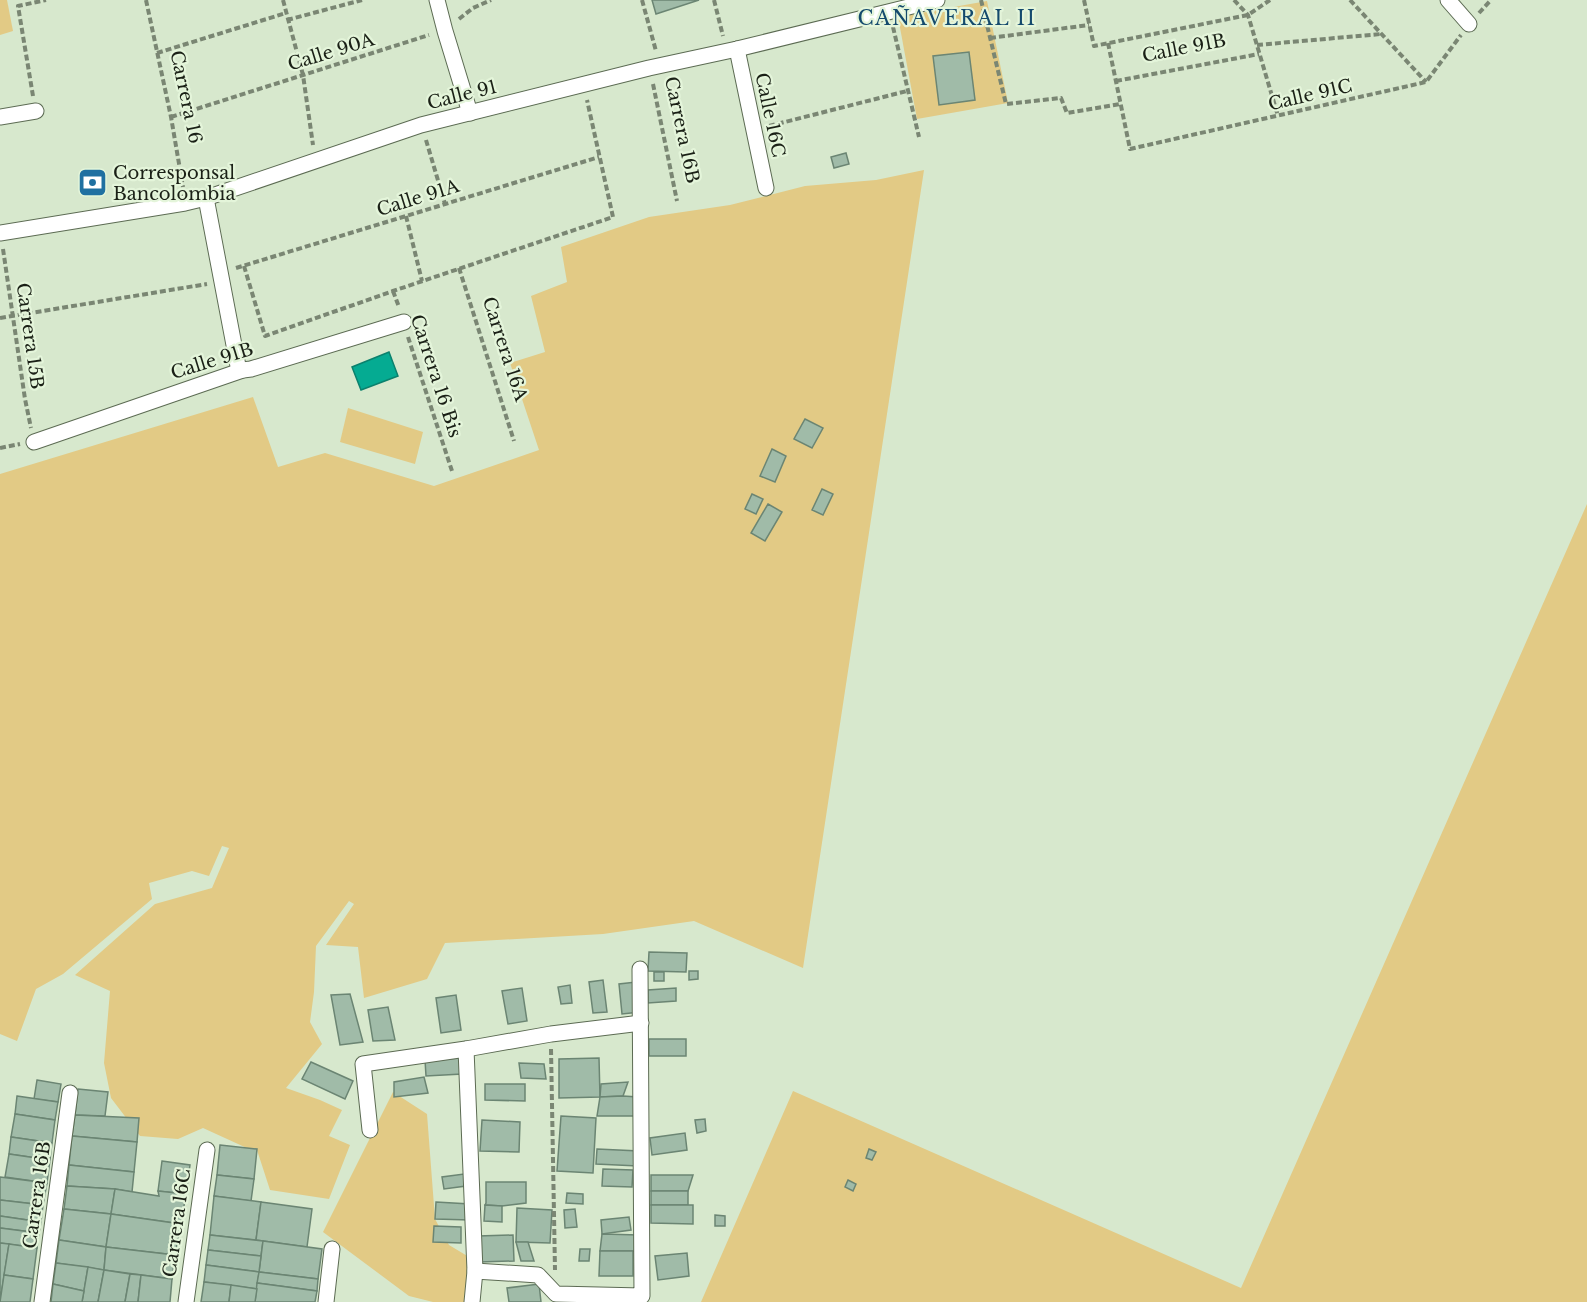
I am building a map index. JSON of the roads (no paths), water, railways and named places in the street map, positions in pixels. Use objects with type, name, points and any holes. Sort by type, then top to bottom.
[{"type":"street","points":[[437,0],[470,113]]},
{"type":"street","name":"Calle 91","points":[[0,233],[186,203],[422,125],[937,0]]},
{"type":"street","points":[[1448,0],[1469,24]]},
{"type":"street","name":"Calle 16C","points":[[732,50],[766,188]]},
{"type":"street","points":[[0,117],[36,111]]},
{"type":"street","points":[[206,198],[238,366],[243,370]]},
{"type":"street","name":"Calle 91B","points":[[34,442],[243,370],[404,322]]},
{"type":"street","points":[[475,1271],[538,1275],[556,1294],[642,1296],[640,969]]},
{"type":"street","points":[[370,1130],[363,1064],[551,1034],[641,1023]]},
{"type":"street","points":[[466,1049],[475,1271],[472,1302]]},
{"type":"street","name":"Carrera 16B","points":[[42,1302],[70,1093]]},
{"type":"street","name":"Carrera 16C","points":[[186,1302],[207,1150]]},
{"type":"street","points":[[326,1302],[332,1249]]},
{"type":"water","points":[[389,352],[398,376],[361,390],[352,367]]},
{"type":"place","name":"Corresponsal Bancolombia","points":[[92,183]]},
{"type":"district","name":"CAÑAVERAL II","points":[[947,18]]}]
